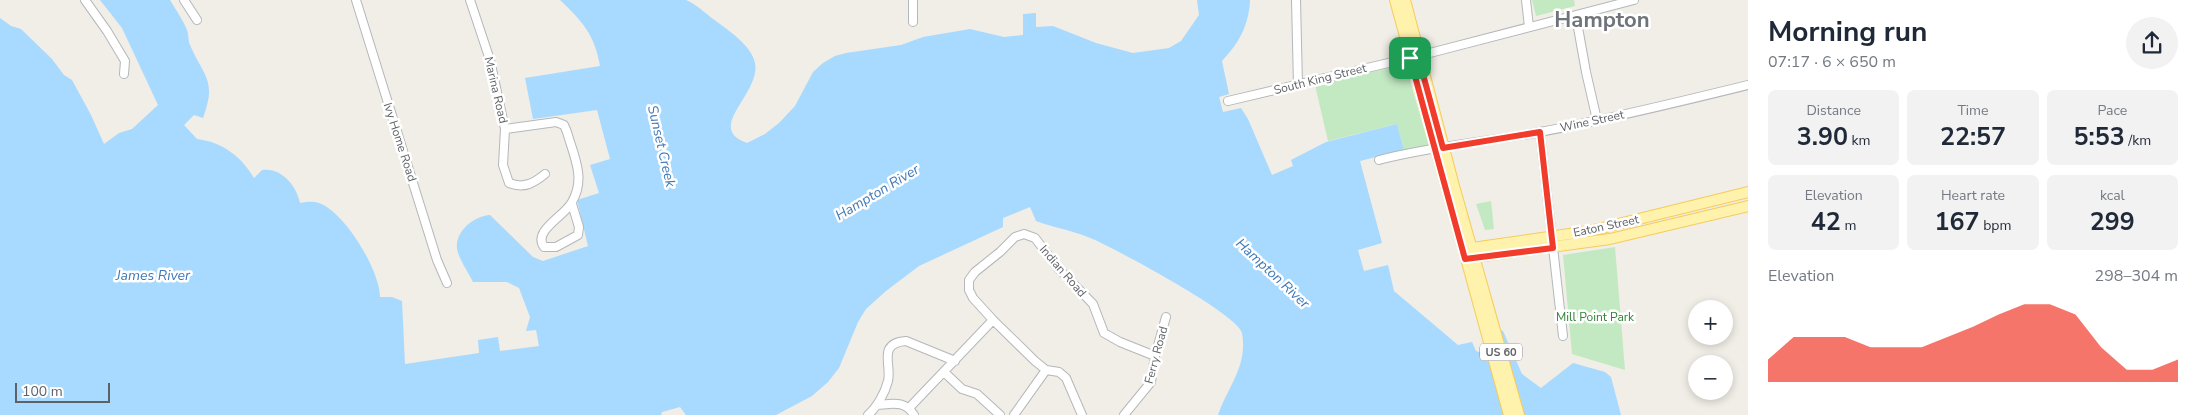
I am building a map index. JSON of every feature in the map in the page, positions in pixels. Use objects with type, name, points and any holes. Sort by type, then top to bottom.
[{"type":"main road","name":"US 60","points":[[1395,0],[1414,57],[1468,253],[1509,415]]},
{"type":"main road","name":"US 60","points":[[1404,0],[1414,57]]},
{"type":"main road","name":"Eaton Street","points":[[1468,253],[1620,224],[1748,192]]},
{"type":"main road","name":"Eaton Street","points":[[1468,253],[1553,248],[1630,234],[1748,206]]},
{"type":"main road","name":"US 60","points":[[1478,290],[1519,415]]},
{"type":"street","points":[[86,0],[125,61],[124,74]]},
{"type":"street","points":[[184,0],[197,20]]},
{"type":"street","name":"Ivy Home Road","points":[[356,0],[437,260],[447,283]]},
{"type":"street","name":"Marina Road","points":[[470,0],[490,60],[505,129],[556,122],[564,125],[580,180],[572,204]]},
{"type":"street","points":[[913,0],[913,22]]},
{"type":"street","points":[[1296,0],[1298,84]]},
{"type":"street","points":[[1526,0],[1528,27]]},
{"type":"street","name":"South King Street","points":[[1228,101],[1414,57],[1634,0]]},
{"type":"street","points":[[1577,22],[1597,120]]},
{"type":"street","name":"Wine Street","points":[[1439,149],[1540,132],[1748,85]]},
{"type":"street","points":[[505,129],[503,165],[509,183],[514,185],[531,185],[545,174]]},
{"type":"street","points":[[1540,132],[1563,336]]},
{"type":"street","points":[[1379,160],[1409,152],[1439,149]]},
{"type":"street","points":[[572,204],[579,227],[578,235],[556,247],[544,247],[541,242],[542,234],[572,204]]},
{"type":"street","name":"Indian Road","points":[[993,320],[973,298],[968,283],[975,272],[1000,252],[1012,239],[1020,235],[1030,236],[1035,238],[1058,268],[1093,304],[1104,333],[1123,344],[1155,356]]},
{"type":"street","name":"Ferry Road","points":[[1124,415],[1149,385],[1166,317]]},
{"type":"street","points":[[910,407],[993,320],[1046,370],[1056,371],[1066,378],[1082,415]]},
{"type":"street","points":[[868,415],[886,388],[889,379],[887,356],[891,347],[899,342],[906,341],[954,361]]},
{"type":"street","points":[[1014,415],[1046,370]]},
{"type":"street","points":[[944,372],[962,389],[977,394],[1000,415]]},
{"type":"street","points":[[876,405],[897,403],[910,407],[914,415]]},
{"type":"green space","points":[[1532,0],[1574,0],[1575,6],[1536,16]]},
{"type":"green space","points":[[1395,67],[1403,67],[1411,76],[1410,81],[1429,146],[1404,150],[1397,124],[1328,141],[1315,85]]},
{"type":"green space","points":[[1491,201],[1494,229],[1485,230],[1476,204]]},
{"type":"green space","name":"Mill Point Park","points":[[1615,247],[1625,370],[1572,354],[1563,255]]},
{"type":"water","name":"James River","points":[[100,0],[170,0],[188,32],[189,43],[204,72],[209,87],[209,95],[203,118],[194,115],[184,125],[197,139],[215,143],[230,151],[243,163],[254,178],[262,170],[276,172],[287,179],[292,185],[300,203],[319,203],[340,218],[368,258],[380,297],[392,297],[402,301],[405,364],[479,353],[478,340],[498,337],[500,351],[539,346],[536,330],[526,331],[530,317],[519,288],[507,282],[473,282],[464,266],[458,253],[457,242],[462,231],[472,221],[490,215],[533,257],[543,261],[588,246],[577,200],[599,193],[590,165],[610,159],[597,110],[533,119],[525,78],[600,66],[591,37],[575,15],[560,0],[686,0],[694,4],[741,41],[753,57],[755,75],[732,119],[731,129],[735,137],[747,143],[765,134],[779,123],[795,106],[813,72],[835,56],[901,45],[923,37],[970,29],[1004,37],[1023,35],[1023,14],[1036,13],[1036,27],[1053,26],[1096,43],[1133,53],[1169,48],[1181,41],[1199,15],[1197,0],[1250,0],[1248,18],[1242,33],[1222,61],[1229,94],[1219,97],[1223,112],[1241,108],[1248,119],[1272,175],[1293,166],[1291,160],[1326,142],[1397,124],[1404,150],[1360,161],[1382,243],[1358,250],[1364,271],[1388,265],[1394,291],[1458,345],[1472,342],[1476,351],[1482,353],[1484,341],[1497,329],[1503,331],[1522,374],[1541,388],[1573,363],[1605,372],[1611,377],[1621,415],[1218,415],[1236,376],[1242,356],[1242,333],[1235,324],[1200,298],[1107,246],[1080,234],[1036,221],[1030,207],[1003,218],[1003,227],[919,266],[886,291],[866,309],[858,322],[839,368],[828,382],[812,396],[776,415],[686,415],[680,407],[662,412],[661,415],[0,415],[0,18],[11,26],[21,29],[52,59],[64,75],[72,80],[104,144],[119,133],[132,129],[158,105],[122,28]]},
{"type":"district","name":"Hampton","points":[[1602,19]]},
{"type":"route","points":[[1418,56],[1443,148],[1540,132],[1553,248],[1465,259],[1410,58],[1418,56]]},
{"type":"water label","name":"Sunset Creek","points":[[662,146]]},
{"type":"water label","name":"Hampton River","points":[[877,192]]},
{"type":"water label","name":"Hampton River","points":[[1273,273]]}]
